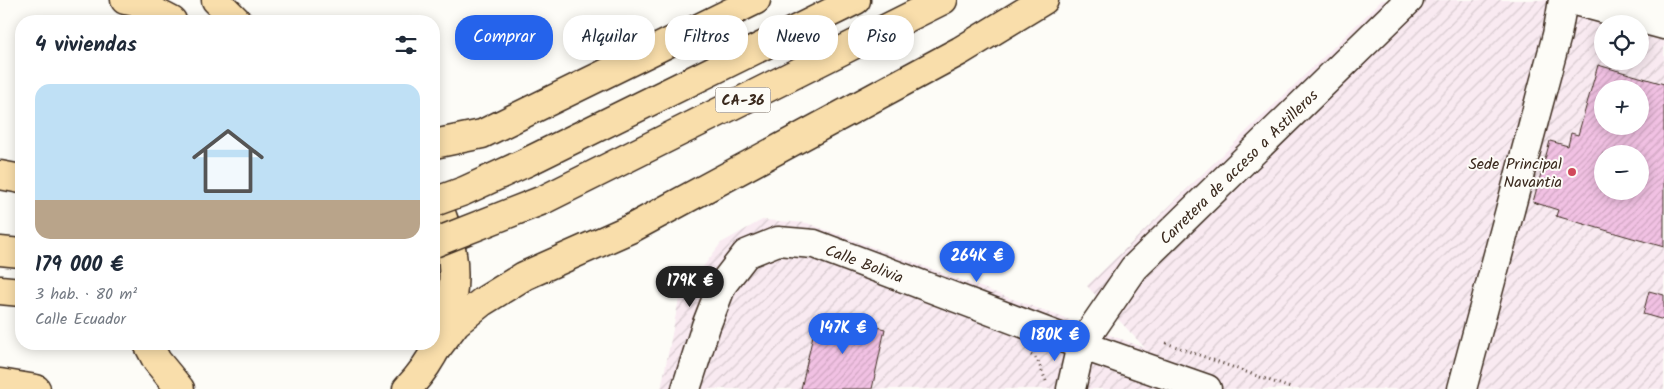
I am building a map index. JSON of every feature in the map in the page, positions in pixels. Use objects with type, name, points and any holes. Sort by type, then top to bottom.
[{"type":"main road","points":[[125,0],[136,2],[161,15]]},
{"type":"main road","points":[[216,0],[231,15]]},
{"type":"main road","points":[[440,143],[482,134],[756,0]]},
{"type":"main road","name":"CA-36","points":[[440,199],[527,162],[856,0]]},
{"type":"main road","name":"CA-36","points":[[440,241],[543,200],[942,0]]},
{"type":"main road","points":[[407,389],[430,369],[456,323],[482,302],[524,276],[632,228],[960,51],[1044,0]]},
{"type":"main road","points":[[0,175],[15,178]]},
{"type":"main road","points":[[440,213],[448,232],[454,271],[450,311],[440,340]]},
{"type":"main road","points":[[0,251],[15,252]]},
{"type":"main road","points":[[0,290],[15,291]]},
{"type":"main road","points":[[151,350],[157,361],[180,389]]},
{"type":"main road","points":[[430,369],[437,350]]},
{"type":"main road","points":[[0,383],[36,389]]},
{"type":"street","name":"Carretera de acceso a Astilleros","points":[[1081,345],[1134,268],[1409,0]]},
{"type":"street","points":[[1462,389],[1557,35],[1563,0]]},
{"type":"street","points":[[1571,0],[1624,15]]},
{"type":"street","points":[[1630,15],[1656,0]]},
{"type":"street","points":[[1649,21],[1664,25]]},
{"type":"street","name":"Calle Bolivia","points":[[686,389],[706,326],[722,285],[746,254],[778,241],[814,244],[1081,345],[1207,389]]},
{"type":"street","points":[[1071,389],[1081,345]]},
{"type":"path","points":[[1166,343],[1293,389]]},
{"type":"path","points":[[1025,351],[1037,359],[1046,379],[1046,389]]},
{"type":"shaded area","points":[[1382,0],[1664,0],[1664,389],[661,389],[679,299],[721,243],[762,220],[807,223],[1145,348],[1087,286]]},
{"type":"building","name":"Sede Principal Navantia","points":[[1597,70],[1615,70],[1664,84],[1664,247],[1556,216],[1558,210],[1533,202],[1550,141],[1568,146],[1571,133],[1578,135]]},
{"type":"building","points":[[1649,291],[1664,295],[1664,320],[1643,314]]},
{"type":"building","points":[[818,313],[885,329],[872,389],[801,389]]},
{"type":"place","name":"Sede Principal Navantia","points":[[1572,172]]}]
